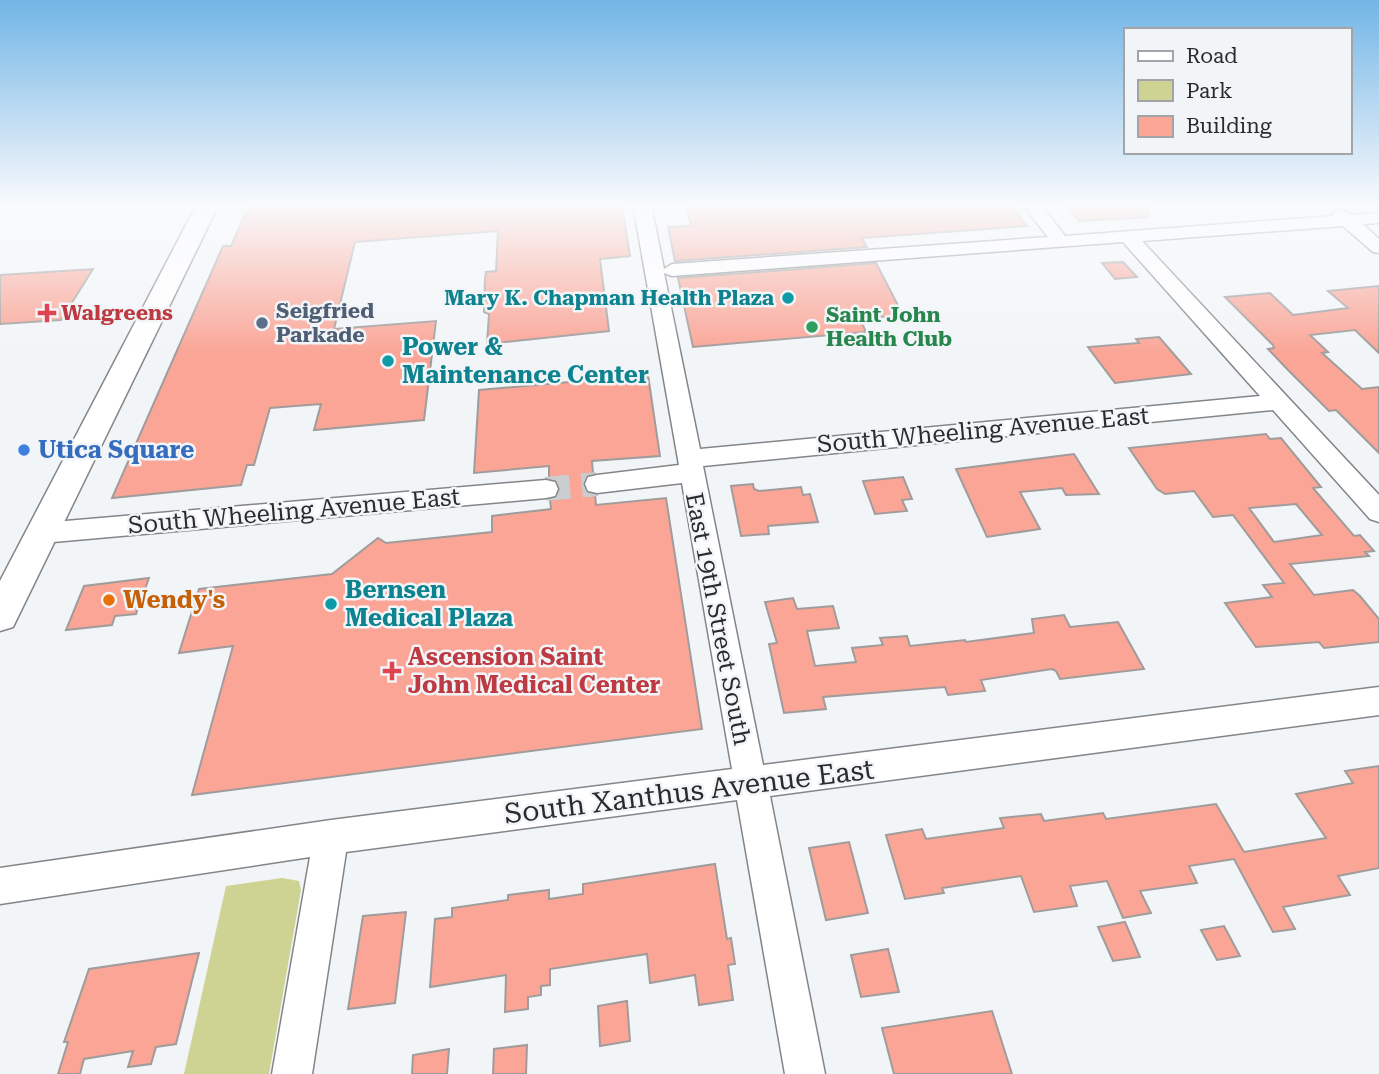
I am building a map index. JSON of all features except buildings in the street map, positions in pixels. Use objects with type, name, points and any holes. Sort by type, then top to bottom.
[{"type":"main road","points":[[0,617],[183,254]]},
{"type":"street","name":"East 19th Street South","points":[[651,254],[805,1074]]},
{"type":"street","points":[[672,270],[893,254]]},
{"type":"street","points":[[1144,254],[1379,512]]},
{"type":"street","name":"South Wheeling Avenue East","points":[[597,484],[689,466],[1278,402]]},
{"type":"street","name":"South Wheeling Avenue East","points":[[42,533],[546,489]]},
{"type":"street","name":"South Xanthus Avenue East","points":[[0,886],[331,837],[1379,701]]},
{"type":"street","points":[[292,1074],[331,837]]},
{"type":"green space","points":[[282,878],[299,881],[301,890],[269,1074],[184,1074],[226,886]]},
{"type":"tunnel","points":[[546,489],[597,484]]},
{"type":"place","name":"Mary K. Chapman Health Plaza","points":[[788,298]]},
{"type":"place","name":"Walgreens","points":[[47,313]]},
{"type":"place","name":"Seigfried Parkade","points":[[262,323]]},
{"type":"place","name":"Saint John Health Club","points":[[812,327]]},
{"type":"place","name":"Power & Maintenance Center","points":[[388,361]]},
{"type":"place","name":"Utica Square","points":[[24,450]]},
{"type":"place","name":"Wendy's","points":[[109,600]]},
{"type":"place","name":"Bernsen Medical Plaza","points":[[331,604]]},
{"type":"place","name":"Ascension Saint John Medical Center","points":[[392,671]]}]
